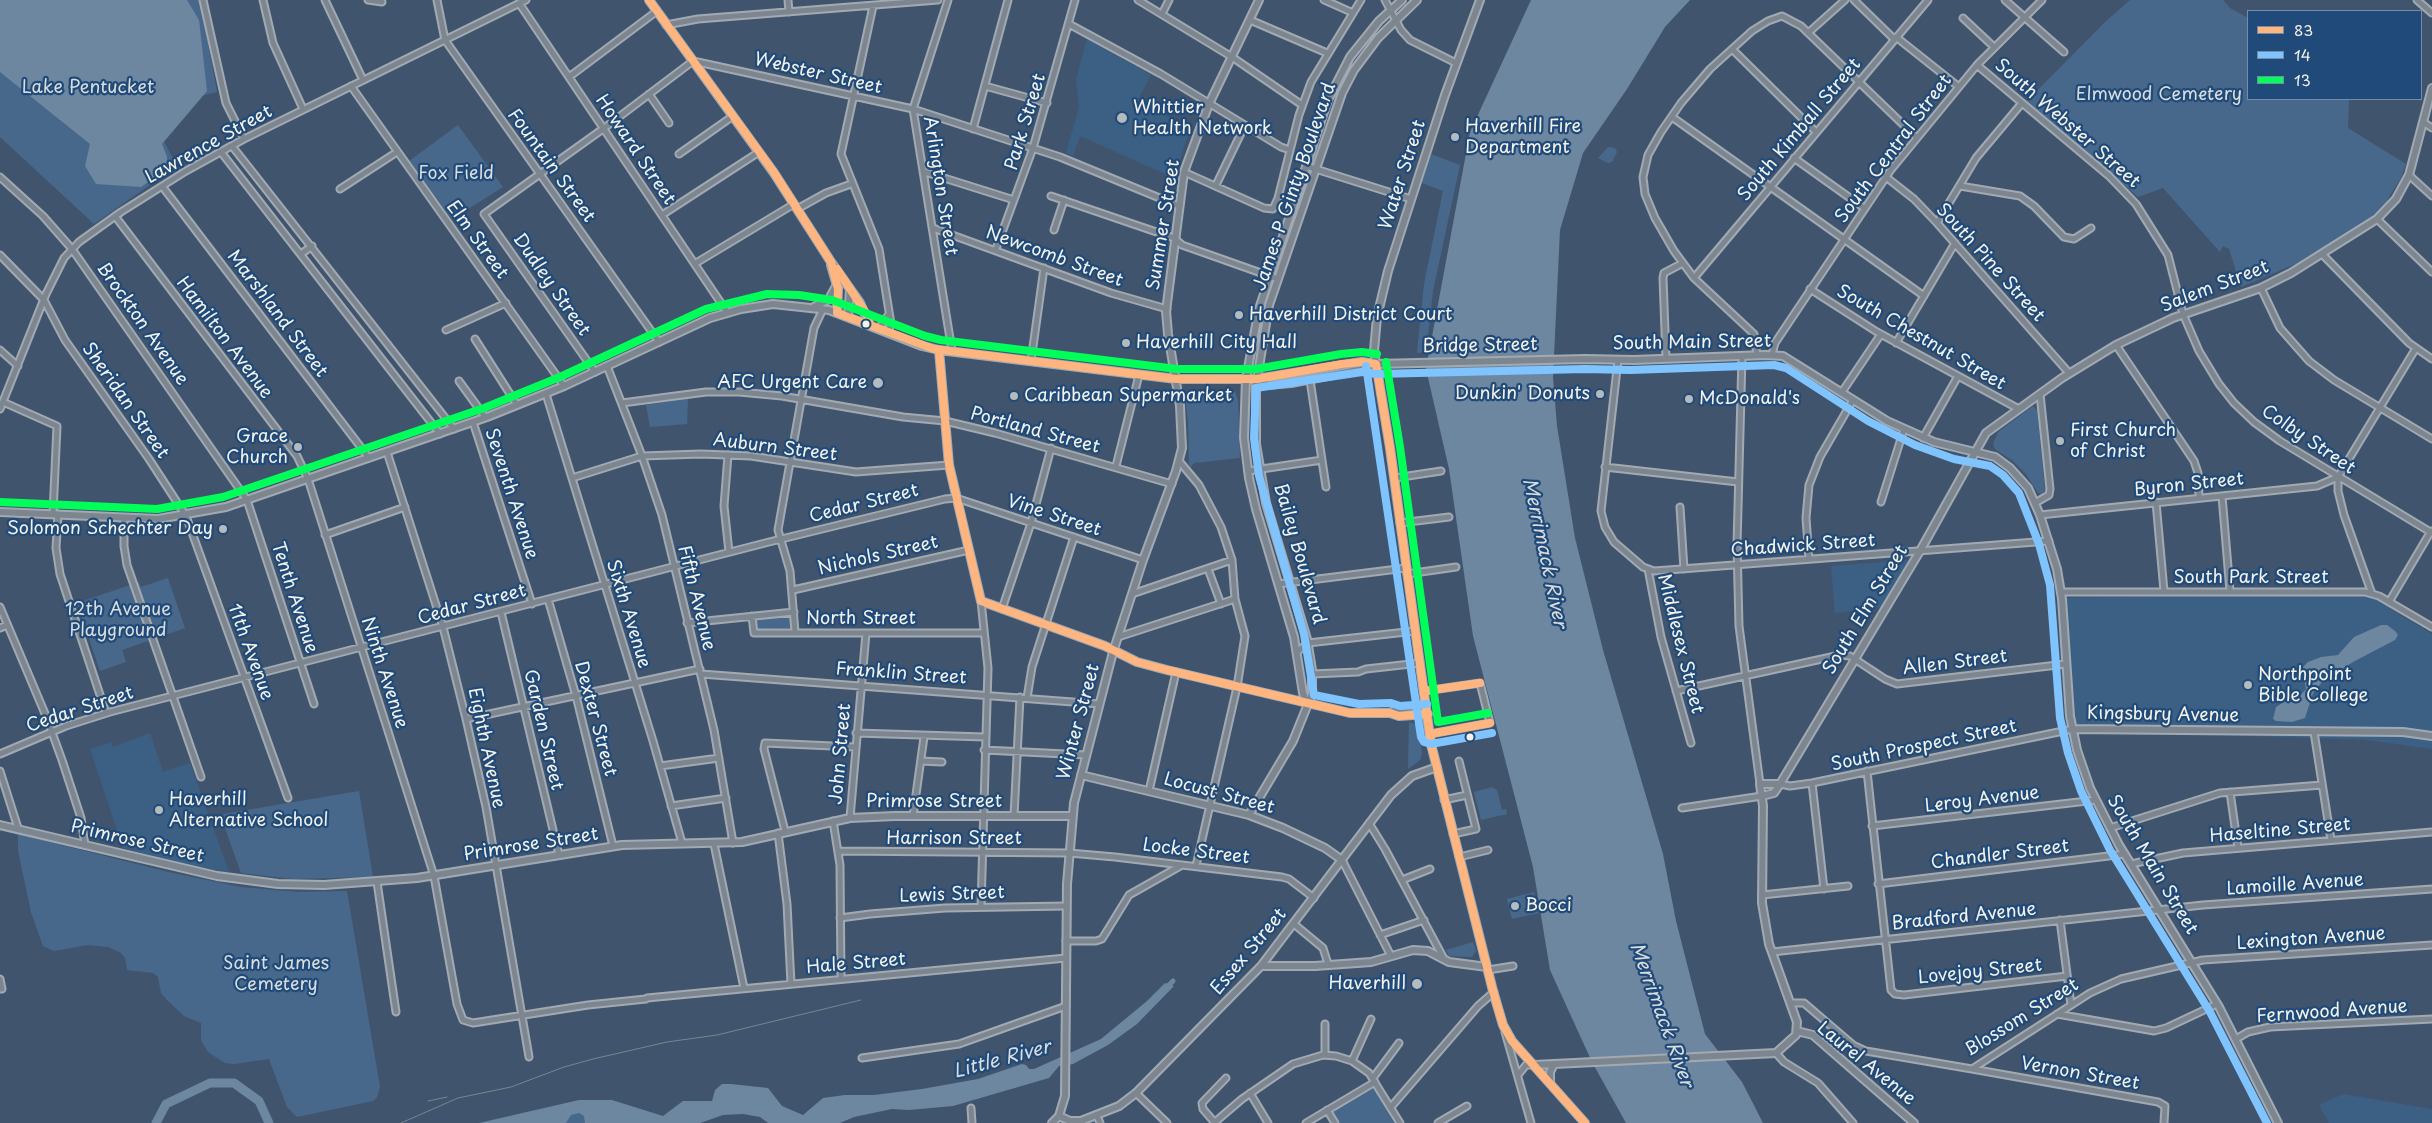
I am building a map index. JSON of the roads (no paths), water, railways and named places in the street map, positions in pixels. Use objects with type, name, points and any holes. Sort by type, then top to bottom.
[{"type":"main road","points":[[648,0],[759,152],[850,288],[866,313],[870,324]]},
{"type":"main road","name":"Summer Street","points":[[1176,379],[1168,334],[1167,309],[1174,238],[1184,172],[1209,104],[1259,0]]},
{"type":"main road","name":"James P Ginty Boulevard","points":[[1246,379],[1259,308],[1328,100],[1342,71],[1366,36],[1402,0]]},
{"type":"main road","name":"James P Ginty Boulevard","points":[[1257,379],[1269,305],[1348,82],[1378,38],[1418,0]]},
{"type":"main road","name":"Water Street","points":[[1480,0],[1456,63],[1411,199],[1379,306],[1374,340],[1376,364],[1395,478],[1430,734],[1452,834],[1487,968],[1503,1025],[1512,1041],[1585,1123]]},
{"type":"main road","name":"Salem Street","points":[[1977,452],[1986,433],[2069,373],[2116,345],[2183,314],[2261,288],[2322,254],[2378,219],[2396,200],[2409,175],[2432,88]]},
{"type":"main road","points":[[831,262],[837,285],[837,313]]},
{"type":"main road","points":[[814,307],[829,299],[837,285]]},
{"type":"main road","points":[[848,316],[850,288]]},
{"type":"main road","points":[[0,512],[124,519],[158,519],[186,516],[248,500],[486,418],[546,394],[727,312],[772,304],[823,309],[870,324],[922,346],[939,350],[1176,379],[1257,379],[1342,364],[1362,362],[1376,364]]},
{"type":"main road","points":[[939,350],[949,465],[981,601],[1105,646],[1113,652],[1137,662],[1176,672],[1307,704],[1358,714],[1390,713],[1399,716],[1428,714]]},
{"type":"main road","name":"South Main Street","points":[[1585,359],[1618,360],[1757,355],[1772,355],[1790,359],[1853,400],[1904,429],[1923,438],[1956,449],[1995,457],[2010,468],[2028,488],[2049,541],[2061,592],[2073,729],[2081,764],[2110,828],[2217,1004],[2278,1123]]},
{"type":"main road","name":"Bridge Street","points":[[1376,364],[1585,359]]},
{"type":"main road","points":[[1257,379],[1268,385],[1310,380],[1364,369],[1376,364]]},
{"type":"main road","name":"Winter Street","points":[[1059,1116],[1065,1096],[1066,1083],[1066,906],[1072,816],[1098,704],[1113,652],[1143,560],[1179,461],[1183,434],[1176,379]]},
{"type":"main road","name":"Bailey Boulevard","points":[[1246,379],[1244,429],[1248,471],[1256,509],[1297,652],[1303,693],[1307,704]]},
{"type":"main road","name":"Bailey Boulevard","points":[[1257,379],[1254,424],[1260,468],[1266,503],[1308,643],[1312,674],[1312,694],[1307,704]]},
{"type":"main road","name":"South Elm Street","points":[[1762,796],[1774,793],[1780,784],[1977,452]]},
{"type":"main road","points":[[1250,815],[1293,741],[1307,704]]},
{"type":"main road","points":[[1390,713],[1398,709],[1426,705]]},
{"type":"main road","name":"Kingsbury Avenue","points":[[2073,729],[2402,732],[2432,736]]},
{"type":"main road","name":"Essex Street","points":[[1059,1116],[1070,1121],[1081,1122],[1119,1106],[1136,1093],[1261,966],[1398,787],[1412,776],[1437,767]]},
{"type":"main road","name":"Locust Street","points":[[1081,775],[1250,815],[1325,848],[1342,860]]},
{"type":"main road","points":[[1534,1065],[1774,1053],[1796,1035],[1797,1031],[1791,1003],[1772,952],[1763,918],[1762,796],[1760,784],[1780,784]]},
{"type":"main road","name":"Primrose Street","points":[[0,825],[184,870],[237,880],[291,885],[377,882],[434,876],[613,846],[643,843],[733,843],[850,818],[1072,816]]},
{"type":"main road","points":[[1261,966],[1371,962],[1406,951],[1421,950],[1434,954],[1445,961],[1487,968]]},
{"type":"main road","name":"Laurel Avenue","points":[[1797,1031],[1813,1035],[1914,1123]]},
{"type":"main road","points":[[1550,1083],[1550,1073],[1554,1064]]},
{"type":"main road","points":[[1052,1123],[1059,1116]]},
{"type":"street","points":[[203,0],[226,104],[244,139]]},
{"type":"street","points":[[263,0],[273,43],[303,109]]},
{"type":"street","points":[[325,0],[363,80]]},
{"type":"street","points":[[368,0],[382,2]]},
{"type":"street","name":"Fountain Street","points":[[437,0],[445,40],[659,342]]},
{"type":"street","name":"Lawrence Street","points":[[0,409],[44,300],[64,258],[72,248],[115,216],[162,186],[244,139],[526,0]]},
{"type":"street","points":[[788,0],[789,12]]},
{"type":"street","points":[[666,25],[698,19],[938,0]]},
{"type":"street","name":"Arlington Street","points":[[948,0],[913,109],[952,351]]},
{"type":"street","points":[[973,129],[1008,0]]},
{"type":"street","name":"Park Street","points":[[996,250],[1033,148],[1069,24],[1074,0]]},
{"type":"street","points":[[1138,0],[1232,57],[1302,105]]},
{"type":"street","points":[[1162,14],[1169,0]]},
{"type":"street","points":[[1324,0],[1351,12]]},
{"type":"street","points":[[1184,172],[1264,208],[1273,209],[1278,198],[1302,105],[1311,82],[1351,12],[1361,0]]},
{"type":"street","points":[[1385,0],[1395,21],[1410,40],[1456,63]]},
{"type":"street","points":[[1808,33],[1844,0]]},
{"type":"street","points":[[1854,0],[1895,38],[1959,87]]},
{"type":"street","name":"South Kimball Street","points":[[1694,278],[1928,0]]},
{"type":"street","points":[[2005,0],[2023,18],[2064,52]]},
{"type":"street","name":"South Central Street","points":[[1772,355],[1775,342],[1886,177],[1977,65],[2042,0]]},
{"type":"street","points":[[2417,0],[2432,13]]},
{"type":"street","name":"Howard Street","points":[[519,3],[696,263],[727,312]]},
{"type":"street","points":[[874,6],[841,154],[851,184],[879,249],[891,324],[888,332]]},
{"type":"street","points":[[569,77],[657,11]]},
{"type":"street","points":[[1757,355],[1754,334],[1694,278],[1682,263],[1655,218],[1645,196],[1644,167],[1661,132],[1695,85],[1732,49],[1768,21],[1782,16],[1788,17],[1808,33],[1917,138]]},
{"type":"street","points":[[1963,18],[1994,48]]},
{"type":"street","points":[[1250,20],[1327,53]]},
{"type":"street","points":[[1069,24],[1161,74],[1281,147],[1290,150]]},
{"type":"street","points":[[1732,49],[1816,132]]},
{"type":"street","points":[[540,174],[693,61]]},
{"type":"street","name":"Webster Street","points":[[693,61],[913,109],[1075,163],[1179,206]]},
{"type":"street","name":"South Webster Street","points":[[1977,65],[2124,190],[2136,204],[2168,254],[2183,314]]},
{"type":"street","name":"Elm Street","points":[[351,86],[564,386]]},
{"type":"street","points":[[985,86],[1047,103]]},
{"type":"street","points":[[649,94],[669,123]]},
{"type":"street","points":[[1937,223],[1976,158],[2022,103]]},
{"type":"street","points":[[680,154],[733,116]]},
{"type":"street","points":[[1672,117],[1769,188],[1924,296]]},
{"type":"street","points":[[2423,122],[2432,128]]},
{"type":"street","points":[[1216,185],[1245,125]]},
{"type":"street","points":[[232,146],[454,429]]},
{"type":"street","points":[[221,152],[440,434]]},
{"type":"street","points":[[340,189],[397,152]]},
{"type":"street","points":[[662,215],[759,152]]},
{"type":"street","points":[[1794,158],[1864,208]]},
{"type":"street","points":[[1306,166],[1411,199]]},
{"type":"street","points":[[924,172],[1014,200]]},
{"type":"street","name":"Dudley Street","points":[[540,174],[484,214],[595,372]]},
{"type":"street","points":[[2409,175],[2432,196]]},
{"type":"street","name":"Brockton Avenue","points":[[0,177],[43,216],[72,248],[248,500]]},
{"type":"street","name":"South Pine Street","points":[[1886,177],[1914,199],[1937,223],[2069,373]]},
{"type":"street","points":[[696,263],[796,206],[851,184]]},
{"type":"street","name":"Marshland Street","points":[[162,186],[369,458]]},
{"type":"street","points":[[1960,186],[2020,196],[2034,206],[2059,234],[2064,237],[2074,239],[2091,228]]},
{"type":"street","points":[[1051,196],[1174,238],[1182,245],[1278,279]]},
{"type":"street","points":[[1054,230],[1064,200]]},
{"type":"street","name":"Hamilton Avenue","points":[[115,216],[297,456],[308,479]]},
{"type":"street","points":[[2378,219],[2432,272]]},
{"type":"street","name":"Newcomb Street","points":[[933,228],[1111,292],[1167,309]]},
{"type":"street","points":[[1896,343],[1955,243]]},
{"type":"street","points":[[301,254],[312,246]]},
{"type":"street","points":[[2322,254],[2416,348],[2432,358]]},
{"type":"street","name":"Sheridan Street","points":[[0,255],[44,300],[65,340],[149,459],[186,516]]},
{"type":"street","points":[[1666,358],[1663,278],[1664,273],[1682,263]]},
{"type":"street","points":[[1031,361],[1044,268]]},
{"type":"street","points":[[2261,288],[2280,328],[2299,351],[2334,380],[2432,439]]},
{"type":"street","name":"South Chestnut Street","points":[[1810,289],[1896,343],[2018,409]]},
{"type":"street","points":[[446,330],[506,303]]},
{"type":"street","points":[[795,632],[790,571],[778,530],[814,328],[823,309]]},
{"type":"street","points":[[879,328],[889,314]]},
{"type":"street","name":"Colby Street","points":[[2183,314],[2206,363],[2234,403],[2266,431],[2338,477],[2432,532]]},
{"type":"street","points":[[364,335],[374,328]]},
{"type":"street","points":[[1842,392],[1881,334]]},
{"type":"street","points":[[475,339],[516,405]]},
{"type":"street","points":[[2116,345],[2194,461],[2198,473],[2199,498]]},
{"type":"street","points":[[2372,594],[2344,516],[2338,491],[2338,477],[2416,348]]},
{"type":"street","points":[[0,350],[18,366]]},
{"type":"street","points":[[1742,356],[1737,565],[1740,641],[1760,784]]},
{"type":"street","name":"Middlesex Street","points":[[1618,360],[1601,512],[1608,533],[1625,553],[1648,569],[1652,598],[1691,744]]},
{"type":"street","name":"Fifth Avenue","points":[[607,366],[660,508],[673,567],[701,672],[719,758],[733,843]]},
{"type":"street","points":[[1116,466],[1139,375]]},
{"type":"street","points":[[1923,438],[1958,376]]},
{"type":"street","points":[[1310,380],[1326,487]]},
{"type":"street","points":[[459,381],[486,418]]},
{"type":"street","name":"Portland Street","points":[[622,403],[688,393],[721,391],[802,399],[903,417],[945,422],[1052,448],[1172,484]]},
{"type":"street","name":"Sixth Avenue","points":[[546,394],[682,843]]},
{"type":"street","points":[[2035,503],[2049,495],[2050,489],[2040,394]]},
{"type":"street","points":[[1809,559],[1806,518],[1809,484],[1820,457],[1853,400]]},
{"type":"street","points":[[3,402],[57,426],[56,548],[60,574],[106,713]]},
{"type":"street","name":"Seventh Avenue","points":[[473,422],[532,604]]},
{"type":"street","points":[[1881,502],[1904,429]]},
{"type":"street","points":[[1002,609],[1031,523],[1052,448]]},
{"type":"street","name":"Eighth Avenue","points":[[387,452],[443,627],[466,719],[496,866],[529,1057]]},
{"type":"street","points":[[728,455],[724,506],[729,552]]},
{"type":"street","name":"Auburn Street","points":[[572,478],[642,456],[728,455],[862,472],[949,465]]},
{"type":"street","points":[[1248,471],[1322,460]]},
{"type":"street","points":[[1179,461],[1207,498],[1221,527],[1232,560],[1235,599],[1245,636],[1237,687],[1196,866]]},
{"type":"street","points":[[1605,467],[1738,482]]},
{"type":"street","points":[[1395,478],[1441,471]]},
{"type":"street","name":"Byron Street","points":[[2040,515],[2316,486],[2338,477]]},
{"type":"street","name":"Ninth Avenue","points":[[308,479],[434,876],[457,1004],[463,1020]]},
{"type":"street","points":[[2222,496],[2230,592]]},
{"type":"street","name":"Cedar Street","points":[[0,754],[52,732],[106,713],[780,539],[911,506],[956,498]]},
{"type":"street","name":"Vine Street","points":[[956,498],[1143,560]]},
{"type":"street","name":"Tenth Avenue","points":[[248,500],[314,704]]},
{"type":"street","points":[[2156,502],[2164,591]]},
{"type":"street","points":[[325,535],[405,507]]},
{"type":"street","points":[[1680,507],[1684,569]]},
{"type":"street","name":"11th Avenue","points":[[186,516],[288,798]]},
{"type":"street","points":[[1400,524],[1449,517]]},
{"type":"street","points":[[124,519],[124,546],[127,565],[201,777]]},
{"type":"street","points":[[2389,602],[2432,532]]},
{"type":"street","points":[[1027,698],[1032,667],[1074,537]]},
{"type":"street","name":"Chadwick Street","points":[[1648,569],[1684,569],[2049,541]]},
{"type":"street","name":"Nichols Street","points":[[792,590],[969,550]]},
{"type":"street","points":[[1132,594],[1232,560]]},
{"type":"street","points":[[1278,584],[1289,581],[1456,567]]},
{"type":"street","points":[[1208,569],[1221,604]]},
{"type":"street","name":"South Park Street","points":[[2061,592],[2355,592],[2372,594],[2432,627]]},
{"type":"street","name":"Dexter Street","points":[[548,599],[576,696],[613,846]]},
{"type":"street","points":[[1118,637],[1235,599]]},
{"type":"street","points":[[981,601],[988,668],[982,816],[981,907]]},
{"type":"street","points":[[0,607],[52,732],[81,818],[85,845]]},
{"type":"street","name":"Garden Street","points":[[500,612],[559,855]]},
{"type":"street","points":[[687,623],[794,612]]},
{"type":"street","name":"North Street","points":[[752,616],[754,633],[984,633]]},
{"type":"street","points":[[0,628],[8,625]]},
{"type":"street","points":[[1297,652],[1308,643],[1416,631]]},
{"type":"street","name":"John Street","points":[[850,818],[866,632]]},
{"type":"street","points":[[1676,691],[1840,655],[1854,658]]},
{"type":"street","name":"Allen Street","points":[[1854,658],[1885,679],[1897,684],[2066,664]]},
{"type":"street","points":[[1312,674],[1358,672],[1366,669],[1420,663]]},
{"type":"street","name":"Franklin Street","points":[[466,719],[635,683],[701,672],[1098,704]]},
{"type":"street","points":[[1148,791],[1176,672]]},
{"type":"street","points":[[1424,691],[1480,683],[1490,723],[1430,734]]},
{"type":"street","points":[[1014,816],[1020,697]]},
{"type":"street","name":"South Prospect Street","points":[[1780,784],[1790,786],[1812,783],[2073,729]]},
{"type":"street","points":[[2314,732],[2331,840]]},
{"type":"street","points":[[856,733],[924,737],[985,737]]},
{"type":"street","points":[[913,816],[924,737]]},
{"type":"street","points":[[785,832],[764,749],[765,743],[855,747]]},
{"type":"street","points":[[984,750],[1086,755]]},
{"type":"street","points":[[660,766],[719,758]]},
{"type":"street","points":[[921,761],[942,762]]},
{"type":"street","points":[[1452,834],[1476,829],[1459,761]]},
{"type":"street","points":[[0,771],[18,828]]},
{"type":"street","points":[[1867,771],[1884,940]]},
{"type":"street","points":[[1812,783],[1824,889]]},
{"type":"street","points":[[2110,828],[2207,797],[2230,792],[2322,785]]},
{"type":"street","points":[[2230,792],[2238,848]]},
{"type":"street","points":[[1444,800],[1467,795]]},
{"type":"street","points":[[1682,808],[1762,796]]},
{"type":"street","points":[[671,806],[726,798]]},
{"type":"street","name":"Leroy Avenue","points":[[1872,826],[2096,800]]},
{"type":"street","points":[[833,821],[839,851],[841,979]]},
{"type":"street","points":[[1369,823],[1445,961]]},
{"type":"street","name":"Haseltine Street","points":[[2131,864],[2183,852],[2432,832]]},
{"type":"street","points":[[778,833],[786,904],[791,984]]},
{"type":"street","points":[[714,844],[744,988]]},
{"type":"street","points":[[1459,858],[1488,850]]},
{"type":"street","name":"Harrison Street","points":[[839,851],[1069,853]]},
{"type":"street","name":"Locke Street","points":[[1069,853],[1282,877],[1289,879],[1314,898]]},
{"type":"street","name":"Chandler Street","points":[[1878,884],[2125,854]]},
{"type":"street","points":[[1342,860],[1391,956]]},
{"type":"street","points":[[1066,941],[1099,941],[1104,937],[1129,895],[1183,865]]},
{"type":"street","points":[[1402,880],[1430,869]]},
{"type":"street","points":[[377,882],[396,1012]]},
{"type":"street","points":[[1762,896],[1848,886]]},
{"type":"street","name":"Lamoille Avenue","points":[[2159,909],[2432,889]]},
{"type":"street","name":"Lewis Street","points":[[840,918],[904,911],[981,907],[1066,906]]},
{"type":"street","name":"Bradford Avenue","points":[[1772,952],[2159,909]]},
{"type":"street","points":[[1380,935],[1424,920]]},
{"type":"street","points":[[2060,920],[2071,1005]]},
{"type":"street","points":[[1294,924],[1323,948],[1328,964]]},
{"type":"street","name":"Lovejoy Street","points":[[1884,940],[1889,984],[1895,994],[1904,995],[2068,976]]},
{"type":"street","name":"Lexington Avenue","points":[[2193,963],[2224,958],[2432,944]]},
{"type":"street","name":"Hale Street","points":[[463,1020],[473,1023],[523,1014],[647,998],[1066,958]]},
{"type":"street","name":"Blossom Street","points":[[1791,1003],[1804,1003],[1853,1045],[1866,1052],[1972,1069],[2102,986],[2121,979],[2193,963]]},
{"type":"street","points":[[1487,968],[1513,966]]},
{"type":"street","points":[[0,979],[2,989],[0,989]]},
{"type":"street","points":[[1391,1107],[1478,1006],[1494,992]]},
{"type":"street","points":[[2057,1014],[2154,1031],[2166,1028],[2217,1004]]},
{"type":"street","points":[[862,1058],[959,1044],[1066,1006]]},
{"type":"street","points":[[1352,1061],[1370,1019]]},
{"type":"street","name":"Fernwood Avenue","points":[[2236,1040],[2248,1032],[2270,1027],[2432,1019]]},
{"type":"street","points":[[1325,1055],[1326,1024]]},
{"type":"street","points":[[1503,1025],[1531,1123]]},
{"type":"street","points":[[1306,1123],[1374,1080],[1399,1043]]},
{"type":"street","points":[[1774,1053],[1784,1062],[1818,1083],[1853,1123]]},
{"type":"street","points":[[1226,1078],[1202,1103],[1203,1109],[1214,1123],[1250,1093],[1293,1064],[1310,1057],[1336,1056],[1352,1061],[1374,1080],[1400,1123]]},
{"type":"street","points":[[1518,1076],[1526,1066],[1534,1065]]},
{"type":"street","name":"Vernon Street","points":[[1972,1069],[2158,1102],[2165,1106],[2164,1123]]},
{"type":"street","points":[[1136,1093],[1167,1123]]},
{"type":"street","points":[[1250,1093],[1268,1123]]},
{"type":"street","points":[[1438,1123],[1467,1106]]},
{"type":"street","points":[[970,1108],[972,1123]]},
{"type":"street","points":[[1327,1110],[1335,1123]]},
{"type":"street","points":[[1097,1116],[1100,1123]]},
{"type":"water","name":"Lake Pentucket","points":[[0,0],[187,0],[199,20],[207,91],[162,144],[167,157],[167,169],[141,187],[96,184],[85,166],[90,144],[0,72]]},
{"type":"water","name":"Merrimack River","points":[[1531,0],[1690,0],[1665,27],[1627,89],[1583,153],[1560,230],[1553,377],[1557,426],[1575,538],[1603,650],[1663,854],[1676,921],[1705,1034],[1742,1082],[1763,1123],[1626,1123],[1592,1062],[1550,970],[1533,867],[1473,636],[1449,469],[1426,369],[1470,132]]},
{"type":"water","points":[[2381,625],[2387,625],[2395,631],[2398,635],[2395,640],[2353,662],[2322,682],[2313,693],[2305,718],[2292,722],[2276,721],[2273,719],[2276,707],[2290,698],[2297,699],[2306,689],[2302,668],[2308,662],[2321,657],[2338,655],[2354,637]]},
{"type":"water","points":[[1165,983],[1174,986],[1137,1024],[1108,1045],[1073,1064],[1059,1066],[1049,1078],[953,1106],[909,1110],[892,1109],[854,1117],[840,1123],[768,1123],[760,1117],[743,1114],[723,1115],[700,1123],[585,1123],[584,1116],[579,1113],[571,1115],[566,1123],[479,1123],[579,1100],[612,1100],[663,1116],[683,1101],[712,1101],[715,1090],[722,1084],[768,1088],[782,1106],[803,1115],[823,1098],[845,1095],[874,1095],[922,1089],[978,1079],[1022,1064],[1026,1065],[1029,1069],[1034,1069],[1101,1039],[1147,1001]]},
{"type":"waterway","name":"Little River","points":[[1166,988],[1173,981]]},
{"type":"waterway","name":"Little River","points":[[156,1123],[166,1104],[210,1083],[234,1083],[259,1101],[269,1123]]},
{"type":"railway","points":[[401,1123],[458,1098],[511,1087],[564,1067],[593,1059],[667,1042],[717,1035],[861,1000]]},
{"type":"railway","points":[[428,1101],[447,1097]]},
{"type":"place","name":"Whittier Health Network","points":[[1122,118]]},
{"type":"place","name":"Haverhill Fire Department","points":[[1455,137]]},
{"type":"place","name":"Haverhill District Court","points":[[1239,315]]},
{"type":"place","name":"Haverhill City Hall","points":[[1126,343]]},
{"type":"place","name":"AFC Urgent Care","points":[[878,383]]},
{"type":"place","name":"Dunkin' Donuts","points":[[1600,394]]},
{"type":"place","name":"Caribbean Supermarket","points":[[1014,396]]},
{"type":"place","name":"McDonald's","points":[[1689,399]]},
{"type":"place","name":"First Church of Christ","points":[[2060,441]]},
{"type":"place","name":"Grace Church","points":[[298,447]]},
{"type":"place","name":"Solomon Schechter Day","points":[[223,529]]},
{"type":"place","name":"Northpoint Bible College","points":[[2248,685]]},
{"type":"place","name":"Haverhill Alternative School","points":[[159,810]]},
{"type":"place","name":"Bocci","points":[[1515,906]]},
{"type":"place","name":"Haverhill","points":[[1417,984]]},
{"type":"park label","name":"Elmwood Cemetery","points":[[2159,95]]},
{"type":"park label","name":"Fox Field","points":[[456,174]]},
{"type":"park label","name":"12th Avenue Playground","points":[[118,620]]},
{"type":"park label","name":"Saint James Cemetery","points":[[276,974]]}]
